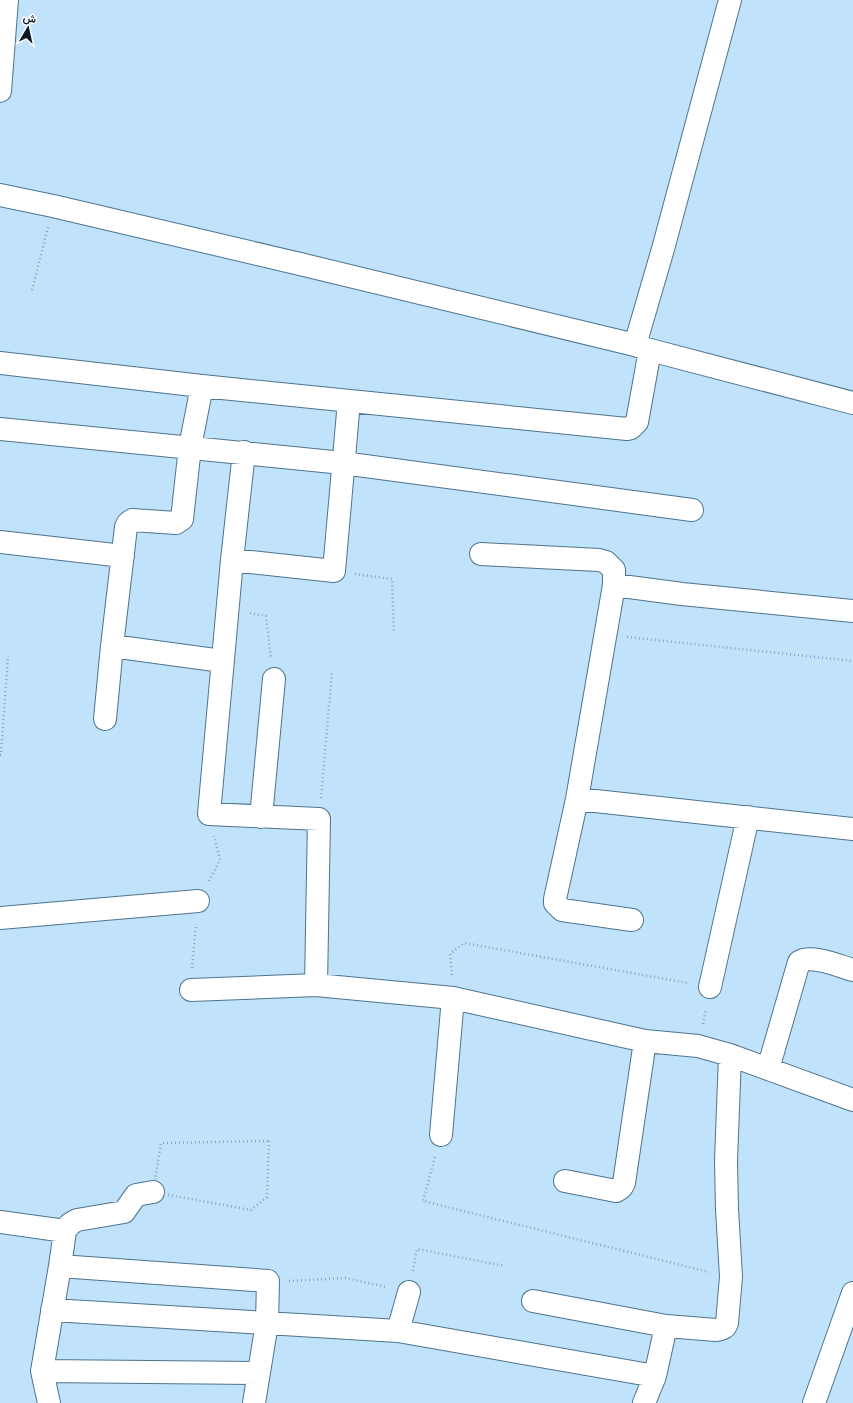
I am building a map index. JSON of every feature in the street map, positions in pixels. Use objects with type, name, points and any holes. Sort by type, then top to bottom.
[{"type":"street","points":[[0,91],[7,0]]},
{"type":"street","points":[[0,363],[484,416],[631,428],[637,422],[642,348],[663,249],[730,0]]},
{"type":"street","points":[[0,195],[300,264],[642,348],[853,403]]},
{"type":"street","points":[[105,719],[112,646],[128,523],[132,520],[138,520],[176,523],[182,519],[190,447],[202,386]]},
{"type":"street","points":[[232,560],[334,571],[349,401]]},
{"type":"street","points":[[0,429],[343,463],[692,510]]},
{"type":"street","points":[[244,452],[222,661],[209,814],[319,819],[316,985]]},
{"type":"street","points":[[0,542],[123,556]]},
{"type":"street","points":[[481,554],[599,560],[606,562],[614,570],[614,585],[577,799],[555,904],[562,910],[632,920]]},
{"type":"street","points":[[614,585],[682,594],[853,611]]},
{"type":"street","points":[[112,646],[222,661]]},
{"type":"street","points":[[261,817],[274,679]]},
{"type":"street","points":[[577,799],[853,829]]},
{"type":"street","points":[[710,987],[748,817]]},
{"type":"street","points":[[0,918],[198,901]]},
{"type":"street","points":[[768,1068],[799,962],[803,959],[814,959],[853,970]]},
{"type":"street","points":[[191,990],[316,985],[453,998],[644,1041],[698,1046],[768,1068],[853,1100]]},
{"type":"street","points":[[441,1135],[453,998]]},
{"type":"street","points":[[565,1182],[616,1191],[620,1190],[622,1187],[624,1182],[644,1041]]},
{"type":"street","points":[[533,1301],[666,1326],[716,1330],[725,1327],[727,1323],[731,1277],[726,1161],[730,1055]]},
{"type":"street","points":[[50,1403],[42,1371],[65,1231],[70,1224],[77,1220],[124,1212],[136,1195],[153,1192]]},
{"type":"street","points":[[0,1222],[65,1231]]},
{"type":"street","points":[[60,1266],[268,1282],[267,1324],[254,1403]]},
{"type":"street","points":[[398,1331],[409,1292]]},
{"type":"street","points":[[814,1403],[853,1293]]},
{"type":"street","points":[[52,1310],[398,1331],[655,1376]]},
{"type":"street","points":[[644,1403],[655,1376],[666,1326]]},
{"type":"street","points":[[42,1371],[259,1373]]},
{"type":"path","points":[[32,290],[53,206]]},
{"type":"path","points":[[334,571],[392,579],[394,633]]},
{"type":"path","points":[[228,610],[266,616],[274,679]]},
{"type":"path","points":[[606,634],[853,661]]},
{"type":"path","points":[[0,755],[8,656]]},
{"type":"path","points":[[319,819],[332,672]]},
{"type":"path","points":[[191,990],[198,901],[220,860],[209,814]]},
{"type":"path","points":[[453,998],[450,954],[464,943],[710,987],[698,1046]]},
{"type":"path","points":[[441,1135],[423,1201],[731,1277]]},
{"type":"path","points":[[270,1141],[267,1197],[252,1210],[153,1192],[161,1143],[270,1141]]},
{"type":"path","points":[[268,1282],[345,1278],[409,1292],[417,1249],[505,1266]]}]
